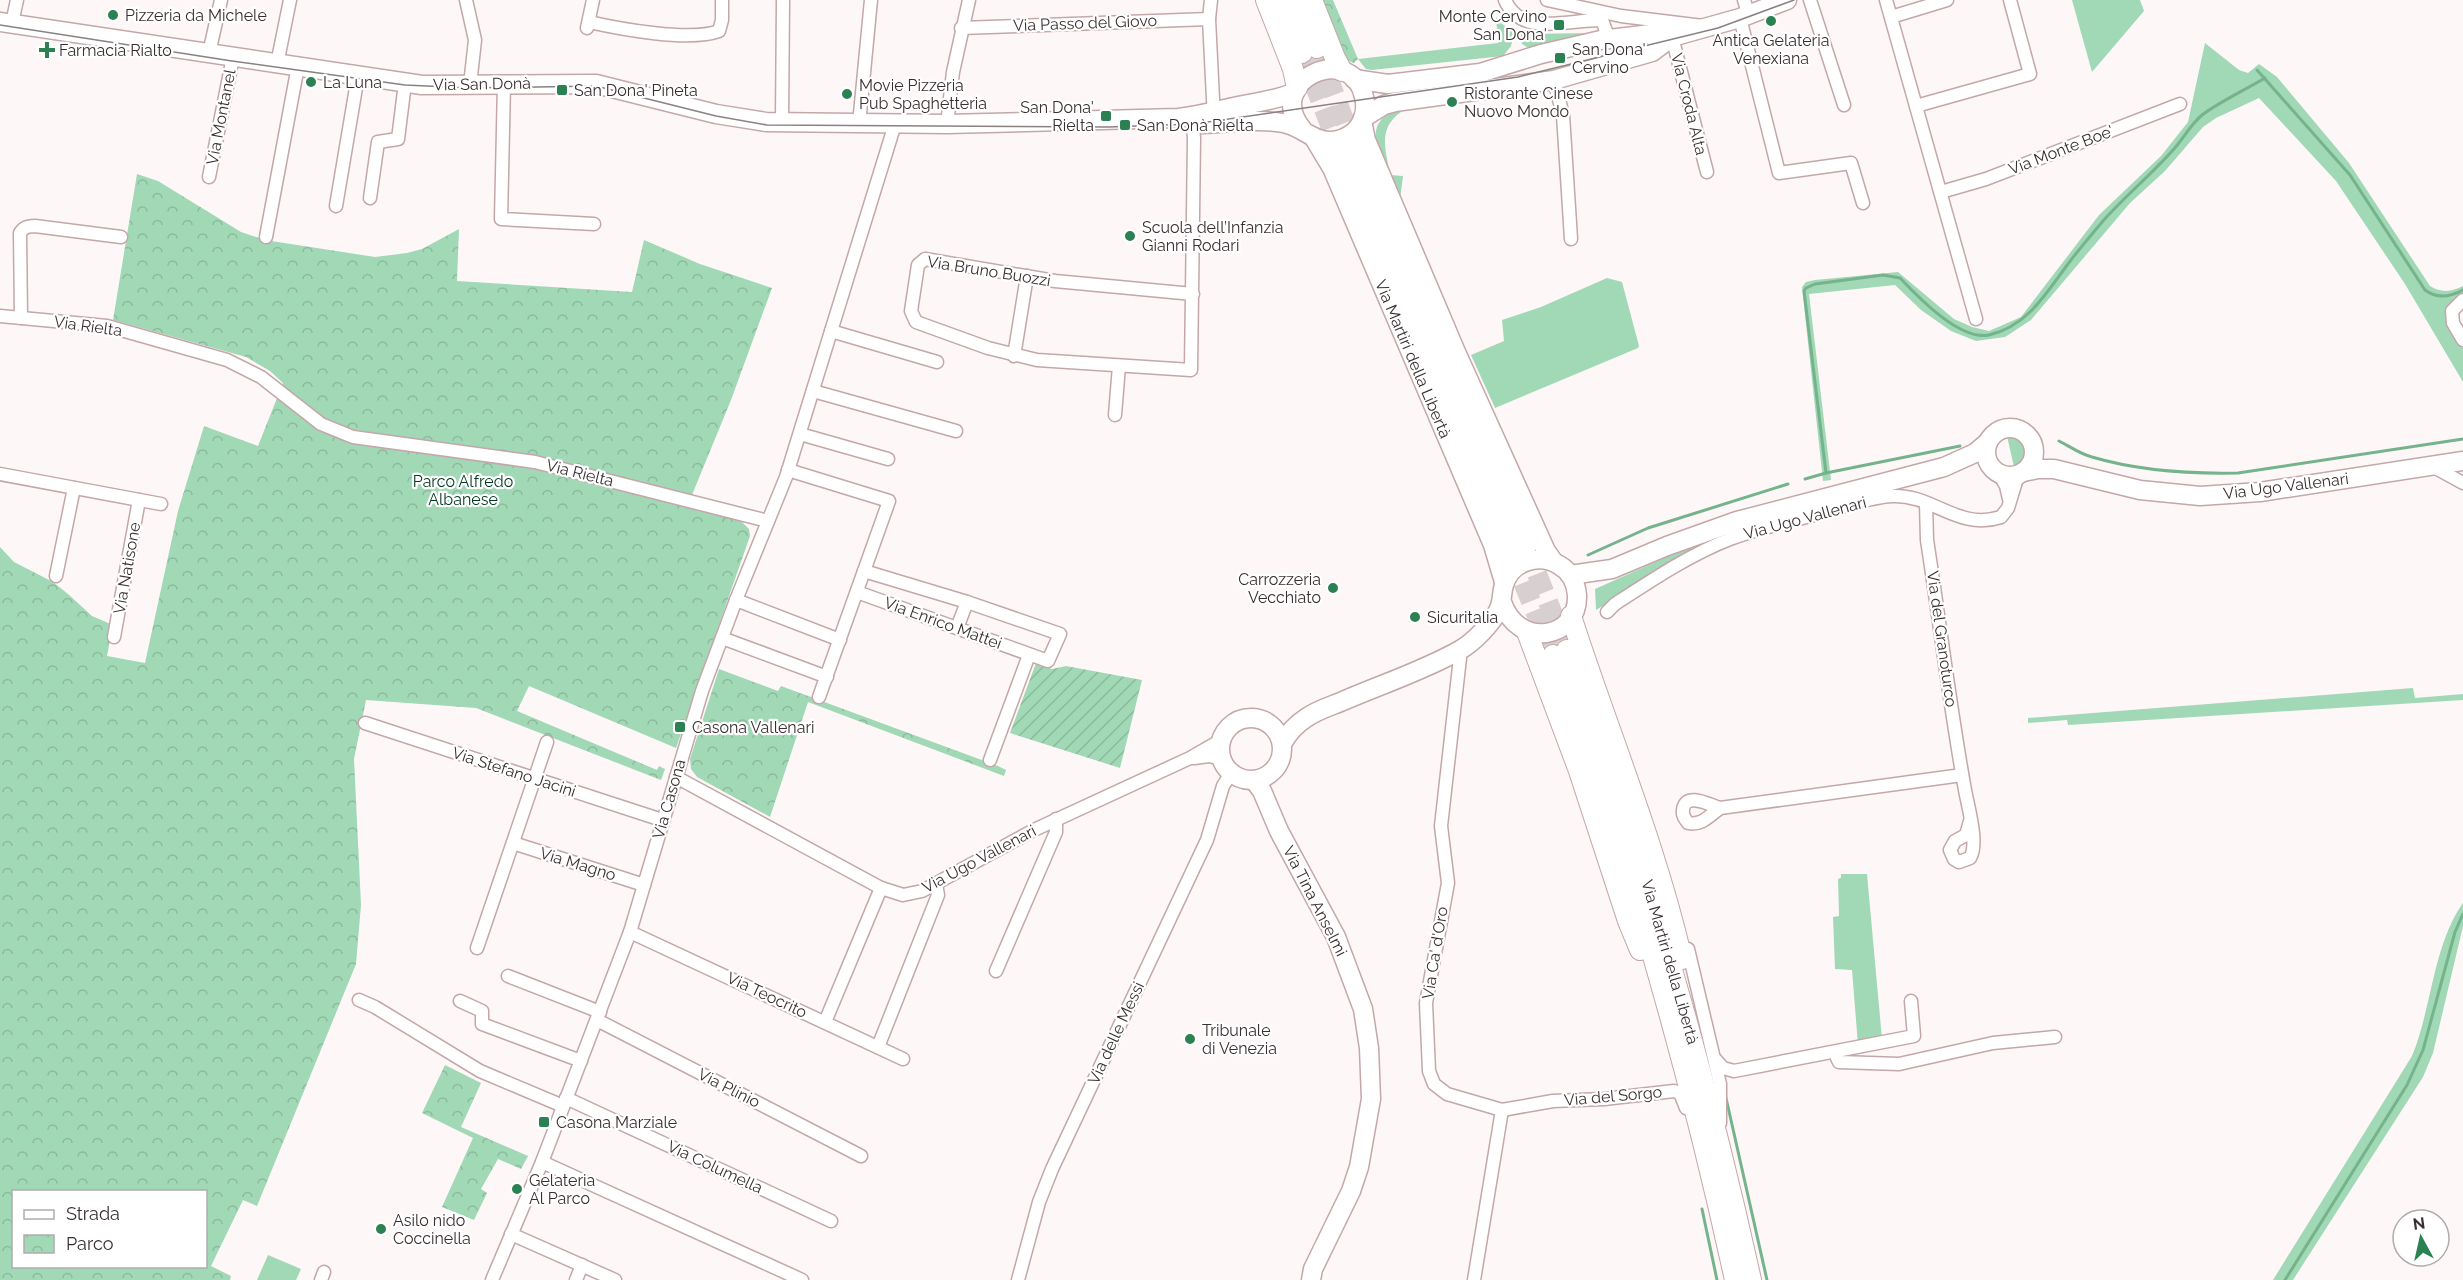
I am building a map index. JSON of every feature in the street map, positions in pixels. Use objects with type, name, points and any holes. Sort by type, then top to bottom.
[{"type":"main road","points":[[1266,0],[1293,69],[1296,90]]},
{"type":"main road","points":[[1281,0],[1310,51],[1298,0]]},
{"type":"main road","points":[[1312,0],[1337,63],[1348,75]]},
{"type":"main road","name":"Via Martiri della Libertà","points":[[1348,151],[1519,550]]},
{"type":"main road","points":[[1571,616],[1671,909],[1714,1088]]},
{"type":"main road","points":[[1526,631],[1584,786],[1628,921],[1646,963],[1653,988],[1678,1044]]},
{"type":"main road","name":"Via Martiri della Libertà","points":[[1735,1280],[1678,1044],[1560,653],[1636,847],[1714,1088],[1720,1145],[1751,1280]]},
{"type":"street","points":[[6,22],[17,0]]},
{"type":"street","points":[[209,53],[221,0]]},
{"type":"street","points":[[277,64],[290,0]]},
{"type":"street","points":[[466,0],[475,40],[470,85]]},
{"type":"street","points":[[592,0],[588,26],[653,33],[708,35],[719,31],[722,20],[722,0]]},
{"type":"street","points":[[782,123],[783,0]]},
{"type":"street","points":[[859,124],[871,0]]},
{"type":"street","points":[[947,124],[952,72],[969,0]]},
{"type":"street","points":[[1211,0],[1209,19],[1214,118]]},
{"type":"street","points":[[1505,0],[1515,17],[1527,22],[1542,24],[1602,20],[1606,30],[1601,40]]},
{"type":"street","points":[[1547,0],[1641,18],[1713,27]]},
{"type":"street","name":"Via San Donà","points":[[1000,123],[1108,127],[1214,118],[1282,123],[1329,141],[1344,138],[1356,129],[1363,119],[1383,105],[1554,80],[1651,43],[1713,27],[1744,11],[1787,0]]},
{"type":"street","points":[[1810,0],[1844,105]]},
{"type":"street","points":[[1886,0],[1976,319]]},
{"type":"street","points":[[1891,17],[1947,0]]},
{"type":"street","points":[[1916,106],[2031,74],[2010,0]]},
{"type":"street","points":[[1744,11],[1779,173],[1851,163],[1863,203]]},
{"type":"street","points":[[1641,18],[1648,25],[1651,43]]},
{"type":"street","name":"Via Passo del Giovo","points":[[961,28],[1209,19]]},
{"type":"street","name":"Via San Donà","points":[[6,22],[405,83],[470,85],[568,82],[597,84],[716,114],[782,123],[947,124],[1193,120]]},
{"type":"street","name":"Via Croda Alta","points":[[1672,37],[1707,172]]},
{"type":"street","name":"Via San Donà","points":[[1214,118],[1228,108],[1273,101],[1296,90],[1307,76],[1317,71],[1332,69],[1388,84],[1480,73],[1541,54],[1601,40],[1651,43]]},
{"type":"street","name":"Via Montanel","points":[[209,177],[233,57]]},
{"type":"street","points":[[266,237],[298,66]]},
{"type":"street","points":[[1348,75],[1360,87],[1365,99],[1363,119],[1366,140],[1456,352],[1546,551],[1553,561]]},
{"type":"street","points":[[336,206],[358,76]]},
{"type":"street","points":[[1554,80],[1563,115],[1571,239]]},
{"type":"street","points":[[370,198],[378,142],[398,139],[405,83]]},
{"type":"street","points":[[504,84],[501,219],[594,224]]},
{"type":"street","points":[[1296,90],[1294,114],[1308,134]]},
{"type":"street","name":"Via Monte Boe'","points":[[1941,192],[1986,179],[2180,104]]},
{"type":"street","name":"Via Bruno Buozzi","points":[[1193,120],[1193,294],[1191,370],[1060,363],[1014,356],[916,322],[911,310],[918,265],[921,260],[928,259],[1054,281],[1193,294]]},
{"type":"street","points":[[768,521],[800,434],[896,124]]},
{"type":"street","name":"Via Martiri della Libertà","points":[[1308,134],[1332,168],[1493,545],[1504,582]]},
{"type":"street","points":[[21,318],[20,233],[22,230],[27,226],[35,226],[121,237]]},
{"type":"street","points":[[1014,356],[1027,276]]},
{"type":"street","points":[[2463,300],[2452,311],[2453,323],[2463,340]]},
{"type":"street","name":"Via Rielta","points":[[0,316],[107,326],[227,360],[261,377],[321,424],[353,437],[535,462],[768,521]]},
{"type":"street","points":[[831,332],[937,362]]},
{"type":"street","points":[[1115,415],[1119,366]]},
{"type":"street","points":[[813,391],[956,432]]},
{"type":"street","name":"Via Ugo Vallenari","points":[[1570,575],[1612,569],[1737,521],[1944,467],[1975,453],[2000,431],[2012,429],[2025,434],[2033,445],[2075,473]]},
{"type":"street","points":[[800,434],[888,459]]},
{"type":"street","points":[[1988,442],[1987,459],[2006,486],[2009,504]]},
{"type":"street","points":[[2009,504],[2020,474],[2033,459],[2033,445]]},
{"type":"street","name":"Via Ugo Vallenari","points":[[1944,467],[1975,466],[1996,472],[2020,474],[2046,468],[2140,490],[2210,495],[2260,492],[2463,461]]},
{"type":"street","points":[[2432,466],[2463,483]]},
{"type":"street","points":[[788,471],[889,501],[819,697]]},
{"type":"street","name":"Via Natisone","points":[[0,474],[161,504]]},
{"type":"street","points":[[56,576],[75,488]]},
{"type":"street","name":"Via Ugo Vallenari","points":[[1607,612],[1615,604],[1677,564],[1729,540],[1847,506],[1891,496],[1913,497],[1964,519],[1980,521],[2001,517],[2007,512],[2009,504]]},
{"type":"street","name":"Via Natisone","points":[[114,637],[139,500]]},
{"type":"street","name":"Via del Granoturco","points":[[1926,503],[1927,540],[1970,821]]},
{"type":"street","name":"Via Casona","points":[[492,1280],[542,1162],[630,932],[696,711],[736,600],[768,521]]},
{"type":"street","points":[[1282,744],[1274,727],[1257,719],[1238,722],[1230,727],[1223,739],[1221,750],[1237,773],[1268,775],[1279,763],[1282,744],[1289,732],[1307,717],[1499,630],[1540,634],[1552,632],[1563,626],[1571,616],[1577,596],[1570,575],[1553,561],[1530,560],[1510,572],[1504,582],[1502,602],[1506,614],[1514,624],[1526,631]]},
{"type":"street","name":"Via Ugo Vallenari","points":[[1577,596],[1612,569]]},
{"type":"street","points":[[864,571],[967,602],[957,628]]},
{"type":"street","name":"Via Enrico Mattei","points":[[857,592],[1048,662],[1060,634],[967,602]]},
{"type":"street","points":[[736,600],[840,640]]},
{"type":"street","points":[[1463,647],[1491,621],[1502,602]]},
{"type":"street","points":[[722,638],[826,677]]},
{"type":"street","name":"Via Ca' d'Oro","points":[[1463,647],[1441,826],[1448,883],[1427,990],[1427,1052],[1431,1078],[1439,1089],[1447,1094],[1502,1110]]},
{"type":"street","points":[[990,760],[1029,655]]},
{"type":"street","points":[[1266,722],[1307,717]]},
{"type":"street","name":"Via Stefano Jacini","points":[[365,723],[662,820]]},
{"type":"street","name":"Via Ugo Vallenari","points":[[676,777],[880,888],[903,895],[912,894],[936,884],[1056,819],[1190,758],[1223,739]]},
{"type":"street","points":[[477,948],[547,742]]},
{"type":"street","name":"Via Ugo Vallenari","points":[[1190,758],[1209,756],[1237,773]]},
{"type":"street","name":"Via Tina Anselmi","points":[[1274,770],[1272,810],[1279,831],[1340,946],[1362,1009],[1369,1048],[1371,1099],[1359,1167],[1351,1191],[1309,1276]]},
{"type":"street","name":"Via delle Messi","points":[[1018,1280],[1039,1202],[1052,1169],[1207,840],[1223,790],[1237,773]]},
{"type":"street","name":"Via Tina Anselmi","points":[[1237,773],[1272,810]]},
{"type":"street","points":[[1720,808],[1962,775]]},
{"type":"street","points":[[996,971],[1056,832],[1056,819]]},
{"type":"street","name":"Via Magno","points":[[513,843],[644,885]]},
{"type":"street","points":[[1656,864],[1673,890],[1678,906],[1714,1058],[1714,1088],[1730,1080],[1823,1063],[1837,1055]]},
{"type":"street","points":[[878,1047],[938,896],[936,884]]},
{"type":"street","points":[[825,1022],[880,888]]},
{"type":"street","name":"Via Teocrito","points":[[630,932],[903,1059]]},
{"type":"street","points":[[508,976],[599,1016]]},
{"type":"street","points":[[359,1000],[375,1007],[480,1071],[565,1102]]},
{"type":"street","points":[[460,1001],[483,1011],[482,1024],[581,1061]]},
{"type":"street","points":[[1714,1058],[1723,1068],[1734,1071],[1837,1055],[1914,1036],[1911,1001]]},
{"type":"street","name":"Via Plinio","points":[[599,1016],[861,1156]]},
{"type":"street","points":[[1837,1055],[1839,1062],[1899,1064],[1993,1043],[2055,1037]]},
{"type":"street","name":"Via del Sorgo","points":[[1502,1110],[1553,1101],[1674,1091],[1680,1093],[1687,1110],[1701,1132]]},
{"type":"street","name":"Via Columella","points":[[565,1102],[831,1221]]},
{"type":"street","points":[[1474,1280],[1502,1110]]},
{"type":"street","points":[[542,1162],[802,1280]]},
{"type":"street","points":[[512,1234],[615,1280]]},
{"type":"street","points":[[576,1280],[582,1265]]},
{"type":"green space","points":[[1317,0],[1333,0],[1358,59],[1354,63],[1346,60]]},
{"type":"green space","points":[[2072,0],[2140,0],[2144,11],[2092,72]]},
{"type":"green space","points":[[1496,17],[1502,24],[1515,31],[1511,46],[1503,56],[1372,70],[1366,69],[1358,59],[1498,43]]},
{"type":"green space","points":[[1520,33],[1594,33],[1530,49],[1522,44]]},
{"type":"green space","points":[[2205,43],[2239,70],[2248,73],[2259,64],[2277,77],[2349,163],[2430,286],[2446,291],[2463,286],[2463,296],[2449,307],[2446,314],[2452,331],[2463,348],[2463,382],[2405,284],[2336,181],[2259,98],[2216,118],[2203,127],[2165,171],[2130,203],[2031,320],[2005,337],[1976,341],[1951,331],[1921,310],[1895,285],[1809,294],[1831,480],[1823,481],[1802,287],[1806,282],[1898,272],[1954,319],[1972,327],[1989,331],[2021,317],[2099,215],[2161,156],[2188,122]]},
{"type":"green space","points":[[1394,112],[1401,112],[1393,119],[1386,133],[1385,148],[1390,175],[1376,140],[1376,130],[1385,117]]},
{"type":"green space","name":"Parco Alfredo Albanese","points":[[137,174],[158,181],[241,232],[265,240],[375,257],[422,249],[459,229],[457,281],[632,292],[644,240],[700,264],[772,288],[731,400],[687,507],[741,521],[749,529],[750,536],[676,748],[529,686],[517,711],[657,770],[659,766],[665,769],[661,780],[476,708],[366,700],[354,759],[361,905],[356,964],[257,1206],[243,1200],[211,1266],[231,1276],[230,1280],[0,1280],[0,547],[14,562],[53,582],[92,616],[113,625],[107,656],[145,663],[178,511],[204,426],[258,446],[283,383],[270,371],[246,357],[113,320]]},
{"type":"green space","points":[[1390,175],[1403,176],[1400,200]]},
{"type":"green space","points":[[1607,278],[1622,282],[1638,348],[1495,408],[1471,355],[1504,341],[1502,320],[1541,307]]},
{"type":"green space","points":[[2007,436],[2021,439],[2026,448],[2025,458],[2014,467]]},
{"type":"green space","points":[[1742,528],[1675,562],[1596,610],[1595,589],[1669,556]]},
{"type":"green space","points":[[1036,663],[1052,669],[1066,666],[1142,680],[1120,768],[1010,733]]},
{"type":"green space","points":[[719,669],[778,691],[781,686],[998,766],[1006,770],[1004,776],[808,702],[770,817],[697,777],[691,769],[690,759]]},
{"type":"green space","points":[[2413,688],[2415,698],[2463,694],[2463,700],[2068,725],[2067,720],[2028,723],[2028,718]]},
{"type":"green space","points":[[1841,874],[1867,874],[1882,1039],[1858,1045],[1852,970],[1835,969],[1833,917],[1839,916],[1838,879],[1841,878]]},
{"type":"green space","points":[[2463,903],[2463,926],[2433,1053],[2423,1077],[2293,1280],[2273,1280],[2412,1056],[2445,938]]},
{"type":"green space","points":[[445,1065],[481,1083],[461,1127],[528,1156],[521,1169],[498,1159],[481,1189],[487,1193],[474,1220],[442,1207],[473,1138],[422,1113]]},
{"type":"green space","points":[[268,1255],[301,1269],[296,1280],[257,1280]]},
{"type":"waterway","points":[[2257,70],[2350,175],[2425,290],[2434,295],[2444,296],[2463,290]]},
{"type":"waterway","points":[[1826,473],[1804,291],[1806,288],[1815,284],[1883,275],[1900,278],[1917,296],[1953,325],[1978,335],[1989,335],[2003,330],[2015,324],[2036,305],[2103,221],[2165,159],[2202,115],[2265,78]]},
{"type":"waterway","points":[[2059,441],[2088,456],[2128,466],[2164,471],[2238,473],[2463,439]]},
{"type":"waterway","points":[[1805,479],[1960,446]]},
{"type":"waterway","points":[[1588,555],[1648,528],[1788,484]]},
{"type":"waterway","points":[[2285,1280],[2407,1085],[2423,1050],[2455,932],[2463,914]]},
{"type":"waterway","points":[[1726,1098],[1767,1280]]},
{"type":"waterway","points":[[1702,1209],[1717,1280]]},
{"type":"tunnel","points":[[1317,48],[1355,149]]},
{"type":"tunnel","points":[[1302,53],[1341,153]]},
{"type":"tunnel","points":[[1526,546],[1567,650]]},
{"type":"tunnel","points":[[1512,555],[1553,655]]},
{"type":"tram line","points":[[0,25],[405,85],[470,88],[596,86],[716,116],[767,125],[1108,127],[1194,124],[1518,77],[1718,28],[1794,0]]},
{"type":"place","name":"Pizzeria da Michele","points":[[113,15]]},
{"type":"place","name":"Antica Gelateria Venexiana","points":[[1771,21]]},
{"type":"place","name":"Monte Cervino San Dona'","points":[[1559,25]]},
{"type":"place","name":"Farmacia Rialto","points":[[47,50]]},
{"type":"place","name":"San Dona' Cervino","points":[[1560,58]]},
{"type":"place","name":"La Luna","points":[[311,82]]},
{"type":"place","name":"San Dona' Pineta","points":[[562,90]]},
{"type":"place","name":"Movie Pizzeria Pub Spaghetteria","points":[[847,94]]},
{"type":"place","name":"Ristorante Cinese Nuovo Mondo","points":[[1452,102]]},
{"type":"place","name":"San Dona' Rielta","points":[[1106,116]]},
{"type":"place","name":"San Donà Rielta","points":[[1125,125]]},
{"type":"place","name":"Scuola dell’Infanzia Gianni Rodari","points":[[1130,236]]},
{"type":"place","name":"Carrozzeria Vecchiato","points":[[1333,588]]},
{"type":"place","name":"Sicuritalia","points":[[1415,617]]},
{"type":"place","name":"Casona Vallenari","points":[[680,727]]},
{"type":"place","name":"Tribunale di Venezia","points":[[1190,1039]]},
{"type":"place","name":"Casona Marziale","points":[[544,1122]]},
{"type":"place","name":"Gelateria Al Parco","points":[[517,1189]]},
{"type":"place","name":"Asilo nido Coccinella","points":[[381,1229]]}]
